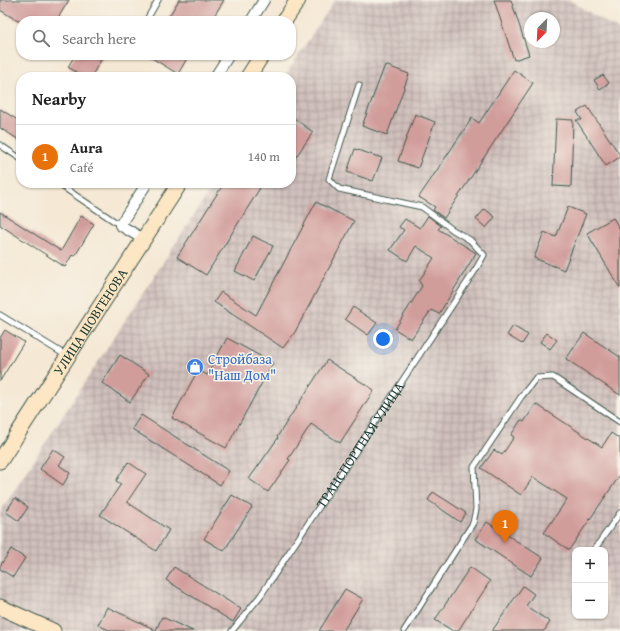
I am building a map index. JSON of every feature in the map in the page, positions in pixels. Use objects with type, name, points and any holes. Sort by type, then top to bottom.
[{"type":"street","points":[[254,16],[264,0]]},
{"type":"street","points":[[287,16],[298,0]]},
{"type":"street","points":[[218,72],[226,60]]},
{"type":"street","points":[[143,240],[120,225],[144,188]]},
{"type":"street","name":"УЛИЦА ШОВГЕНОВА","points":[[0,461],[177,188]]},
{"type":"street","points":[[0,607],[53,631]]},
{"type":"lane","points":[[149,16],[158,0]]},
{"type":"lane","name":"ТРАНСПОРТНАЯ УЛИЦА","points":[[232,631],[261,595],[472,276],[484,255],[470,240],[453,230],[422,207],[339,189],[329,179],[359,85]]},
{"type":"lane","points":[[0,145],[16,156]]},
{"type":"lane","points":[[64,188],[120,225]]},
{"type":"lane","points":[[0,315],[68,356]]},
{"type":"lane","points":[[404,631],[473,523],[476,509],[474,466],[521,397],[536,378],[553,377],[620,422]]},
{"type":"lane","points":[[596,547],[620,513]]},
{"type":"shaded area","points":[[335,0],[569,0],[620,31],[620,631],[0,631],[0,512],[212,188],[296,188],[296,72],[287,72]]},
{"type":"building","points":[[0,0],[69,0],[59,16],[16,16],[16,20],[0,10]]},
{"type":"building","points":[[179,0],[224,0],[214,16],[169,16]]},
{"type":"building","points":[[494,0],[511,0],[524,40],[524,48],[527,48],[529,55],[514,60]]},
{"type":"building","points":[[72,60],[101,60],[94,72],[76,72],[68,67]]},
{"type":"building","points":[[155,60],[186,60],[179,72],[175,72]]},
{"type":"building","points":[[385,65],[409,74],[387,135],[362,126]]},
{"type":"building","points":[[514,70],[533,83],[444,218],[433,210],[435,207],[419,197],[472,118],[479,123]]},
{"type":"building","points":[[603,75],[609,83],[600,89],[594,80]]},
{"type":"building","points":[[587,106],[620,155],[620,157],[606,166],[576,120],[582,120],[577,112]]},
{"type":"building","points":[[0,109],[16,119],[16,138],[0,128]]},
{"type":"building","points":[[415,114],[435,122],[418,168],[398,161]]},
{"type":"building","points":[[556,119],[573,120],[571,187],[553,186]]},
{"type":"building","points":[[296,120],[313,132],[296,157]]},
{"type":"building","points":[[355,149],[382,158],[373,181],[347,172]]},
{"type":"building","points":[[221,188],[260,188],[206,275],[177,257]]},
{"type":"building","points":[[316,202],[354,221],[295,332],[283,348],[214,302],[221,292],[256,315]]},
{"type":"building","points":[[568,207],[586,214],[564,270],[534,258],[544,232],[556,237]]},
{"type":"building","points":[[485,209],[495,217],[486,228],[476,219]]},
{"type":"building","points":[[0,212],[61,251],[81,216],[94,224],[75,256],[72,255],[65,267],[0,225]]},
{"type":"building","points":[[428,216],[441,226],[438,229],[476,253],[439,314],[431,310],[411,339],[395,329],[422,286],[419,281],[434,258],[416,246],[407,261],[390,250],[404,230],[399,227],[405,219],[420,228]]},
{"type":"building","points":[[613,218],[620,229],[620,288],[587,233]]},
{"type":"building","points":[[253,236],[273,246],[254,281],[235,271]]},
{"type":"building","points":[[353,307],[377,323],[368,335],[345,319]]},
{"type":"building","points":[[513,326],[528,335],[522,344],[507,335]]},
{"type":"building","points":[[5,330],[24,342],[0,381],[0,338]]},
{"type":"building","points":[[547,333],[557,340],[550,349],[540,342]]},
{"type":"building","points":[[584,333],[620,357],[620,395],[566,359]]},
{"type":"building","points":[[227,338],[273,363],[226,448],[172,418],[198,370],[207,375]]},
{"type":"building","points":[[120,355],[149,374],[130,402],[102,383]]},
{"type":"building","points":[[327,360],[374,390],[340,443],[311,424],[288,459],[290,460],[268,492],[249,479],[278,438],[277,437]]},
{"type":"building","points":[[536,404],[602,447],[611,433],[620,439],[620,475],[569,550],[544,533],[567,499],[533,477],[521,495],[481,468],[494,450],[502,455],[514,437],[511,435],[521,420],[524,422]]},
{"type":"building","points":[[141,415],[229,471],[220,485],[132,429]]},
{"type":"building","points":[[53,449],[65,457],[59,465],[70,473],[63,485],[40,469]]},
{"type":"building","points":[[128,462],[146,474],[127,502],[169,530],[156,551],[100,515],[121,484],[116,481]]},
{"type":"building","points":[[433,492],[466,513],[460,522],[428,500]]},
{"type":"building","points":[[232,495],[252,507],[224,551],[204,539]]},
{"type":"building","points":[[15,498],[28,507],[19,521],[6,512]]},
{"type":"building","points":[[487,522],[543,558],[531,576],[475,539]]},
{"type":"building","points":[[11,549],[25,558],[13,577],[0,569],[0,566]]},
{"type":"building","points":[[174,567],[241,609],[233,622],[166,580]]},
{"type":"building","points":[[470,567],[490,581],[458,631],[453,631],[435,620]]},
{"type":"building","points":[[523,586],[534,594],[526,606],[550,622],[544,631],[492,631]]},
{"type":"building","points":[[345,589],[363,599],[343,631],[319,631]]},
{"type":"building","points":[[107,607],[156,630],[162,617],[193,631],[111,631],[98,625]]},
{"type":"place","name":"Стройбаза \"Наш Дом\"","points":[[195,367]]},
{"type":"place","name":"Aura","points":[[505,543]]}]
